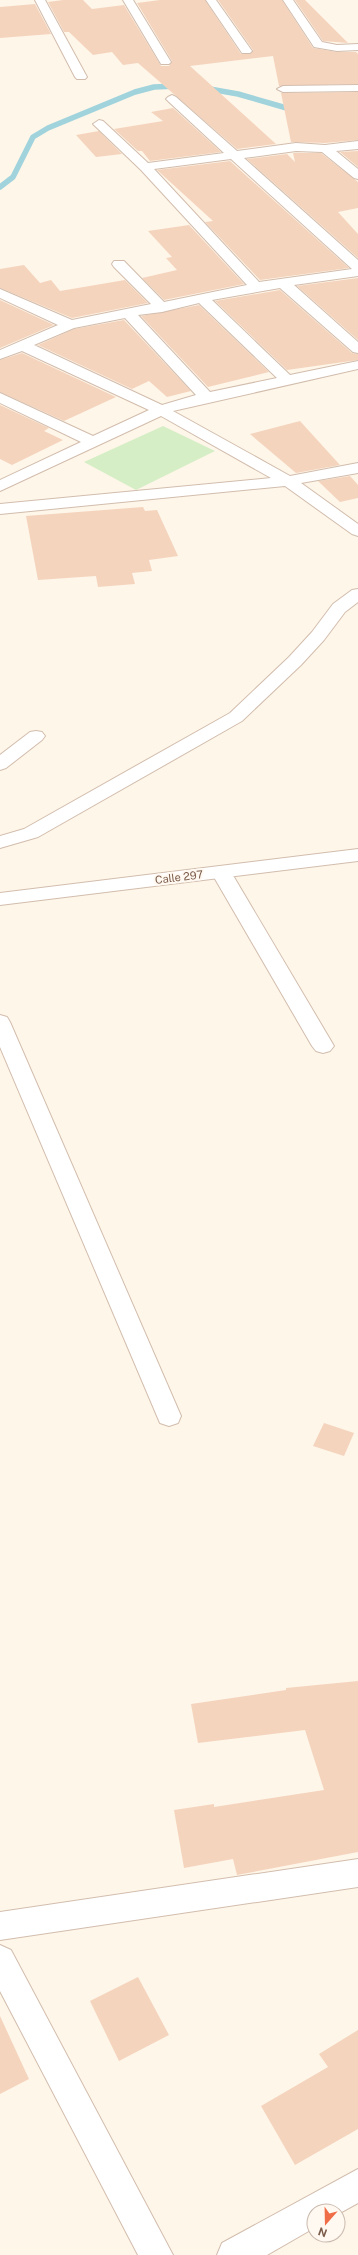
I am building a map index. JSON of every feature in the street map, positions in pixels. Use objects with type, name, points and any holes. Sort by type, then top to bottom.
[{"type":"street","points":[[40,0],[81,77]]},
{"type":"street","points":[[128,0],[165,62]]},
{"type":"street","points":[[211,0],[246,51]]},
{"type":"street","points":[[288,0],[318,45],[336,48],[358,47]]},
{"type":"street","points":[[283,89],[358,88]]},
{"type":"street","points":[[172,99],[232,155],[358,267]]},
{"type":"street","points":[[99,124],[145,167],[256,287]]},
{"type":"street","points":[[145,167],[296,147],[325,149],[358,145]]},
{"type":"street","points":[[325,149],[358,175]]},
{"type":"street","points":[[119,264],[162,308]]},
{"type":"street","points":[[0,355],[70,325],[128,313],[162,308],[256,287],[358,272]]},
{"type":"street","points":[[283,283],[358,349]]},
{"type":"street","points":[[0,293],[70,325]]},
{"type":"street","points":[[202,298],[288,381]]},
{"type":"street","points":[[128,313],[207,398]]},
{"type":"street","points":[[22,345],[161,410],[288,481],[358,531]]},
{"type":"street","points":[[0,486],[14,472],[93,442],[161,410],[207,398],[358,365]]},
{"type":"street","points":[[0,397],[93,442]]},
{"type":"street","points":[[0,509],[288,481],[358,468]]},
{"type":"street","points":[[0,842],[32,833],[236,717],[295,661],[318,636],[339,608],[358,594]]},
{"type":"street","points":[[0,764],[36,736]]},
{"type":"street","name":"Calle 297","points":[[0,898],[358,856]]},
{"type":"street","points":[[221,872],[323,1046]]},
{"type":"street","points":[[0,1022],[169,1416]]},
{"type":"street","points":[[0,1926],[358,1873]]},
{"type":"street","points":[[0,1960],[156,2255]]},
{"type":"street","points":[[234,2255],[358,2185]]},
{"type":"green space","points":[[163,426],[215,451],[136,490],[84,462]]},
{"type":"building","points":[[83,0],[92,9],[124,5],[161,66],[169,66],[172,61],[137,3],[160,0],[205,0],[241,54],[250,54],[253,50],[218,0],[282,0],[313,48],[337,52],[356,52],[358,54],[358,84],[279,86],[273,56],[190,66],[276,144],[237,149],[138,63],[123,65],[112,52],[93,55],[69,32],[64,32],[48,2]]},
{"type":"building","points":[[295,0],[305,0],[348,43],[323,41]]},
{"type":"building","points":[[35,4],[51,34],[0,38],[0,7]]},
{"type":"building","points":[[358,92],[358,140],[325,143],[291,142],[281,93]]},
{"type":"building","points":[[173,108],[221,152],[150,161],[142,151],[138,151],[114,129],[163,121],[151,112]]},
{"type":"building","points":[[99,131],[122,154],[96,157],[76,135]]},
{"type":"building","points":[[358,151],[358,167],[340,152]]},
{"type":"building","points":[[293,153],[321,153],[358,182],[358,208],[338,212],[358,234],[358,258],[247,159],[287,154],[295,162]]},
{"type":"building","points":[[230,161],[349,268],[260,280],[205,222],[213,221],[157,170]]},
{"type":"building","points":[[189,225],[244,284],[164,300],[142,278],[177,270],[166,258],[172,257],[148,231]]},
{"type":"building","points":[[24,265],[40,283],[51,280],[60,291],[125,280],[148,303],[72,318],[0,288],[0,269]]},
{"type":"building","points":[[358,278],[358,340],[297,286]]},
{"type":"building","points":[[280,290],[352,353],[358,354],[358,360],[287,370],[215,301]]},
{"type":"building","points":[[0,300],[54,325],[0,348]]},
{"type":"building","points":[[199,305],[269,372],[208,387],[141,316]]},
{"type":"building","points":[[124,320],[191,391],[167,397],[149,381],[132,389],[38,345],[74,329]]},
{"type":"building","points":[[22,353],[116,397],[64,421],[0,392],[0,360]]},
{"type":"building","points":[[0,405],[49,428],[44,431],[63,440],[12,465],[0,459]]},
{"type":"building","points":[[300,421],[340,465],[296,473],[250,434]]},
{"type":"building","points":[[350,476],[358,485],[358,498],[340,502],[318,481]]},
{"type":"building","points":[[143,507],[145,511],[157,510],[178,556],[149,560],[152,571],[132,573],[135,584],[98,587],[96,576],[38,580],[26,516]]},
{"type":"building","points":[[324,1423],[354,1433],[344,1456],[313,1446]]},
{"type":"building","points":[[358,1681],[358,1852],[237,1875],[233,1859],[184,1868],[174,1810],[214,1804],[214,1807],[324,1790],[305,1730],[198,1743],[191,1704],[286,1690],[286,1688]]},
{"type":"building","points":[[138,1977],[169,2035],[119,2061],[90,2001]]},
{"type":"building","points":[[0,2016],[29,2079],[0,2094]]},
{"type":"building","points":[[358,2030],[358,2129],[295,2165],[261,2106],[328,2067],[319,2054]]},
{"type":"waterway","points":[[0,187],[13,177],[33,137],[48,128],[135,92],[154,87],[178,86]]},
{"type":"waterway","points":[[204,88],[238,94],[297,111]]}]
